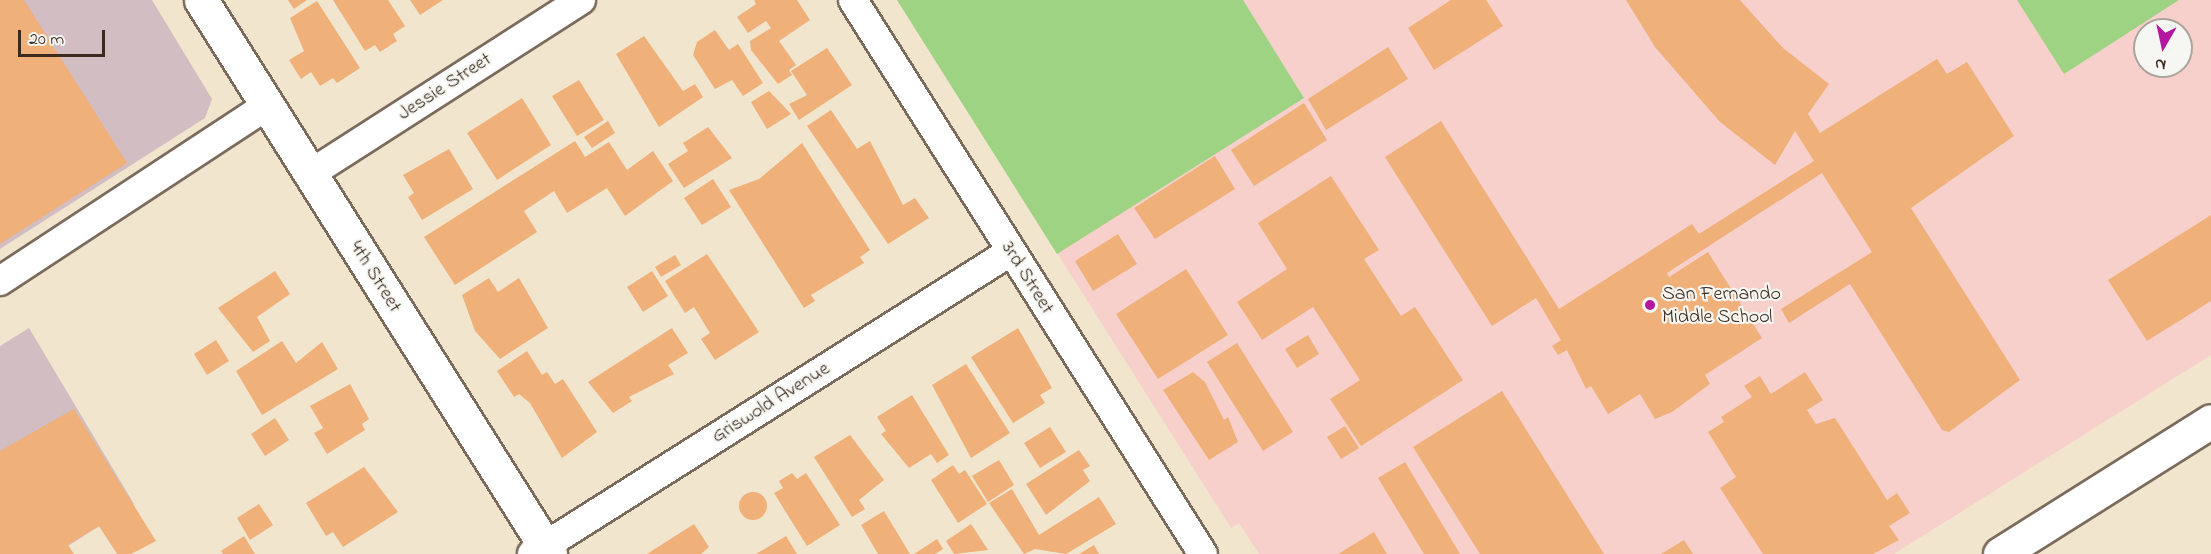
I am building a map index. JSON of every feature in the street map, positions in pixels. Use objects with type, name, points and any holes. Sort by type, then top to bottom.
[{"type":"street","name":"4th Street","points":[[201,0],[542,551]]},
{"type":"street","name":"Jessie Street","points":[[310,174],[581,0]]},
{"type":"street","name":"3rd Street","points":[[853,0],[1010,252],[1203,554]]},
{"type":"street","points":[[0,281],[266,107]]},
{"type":"street","name":"Griswold Avenue","points":[[542,551],[1010,252]]},
{"type":"street","points":[[2000,554],[2211,421]]},
{"type":"shaded area","points":[[0,0],[152,0],[212,99],[205,118],[0,249]]},
{"type":"shaded area","name":"San Fernando Middle School","points":[[897,0],[2211,0],[2211,355],[1894,554],[1259,554],[1239,523],[1231,528]]},
{"type":"shaded area","points":[[29,328],[134,504],[68,546],[0,554],[0,346]]},
{"type":"green space","points":[[897,0],[1243,0],[1304,98],[1057,254]]},
{"type":"green space","points":[[2017,0],[2179,0],[2151,18],[2133,18],[2133,30],[2064,74]]},
{"type":"building","points":[[0,0],[24,0],[127,163],[0,244]]},
{"type":"building","points":[[288,0],[307,0],[294,9]]},
{"type":"building","points":[[333,0],[388,0],[405,26],[393,34],[397,41],[380,52],[375,45],[365,51]]},
{"type":"building","points":[[410,0],[443,0],[420,15]]},
{"type":"building","points":[[754,0],[797,0],[810,20],[779,41],[796,65],[789,70],[792,75],[778,84],[751,50],[750,41],[771,28],[766,21],[748,33],[737,17],[756,4]]},
{"type":"building","points":[[1451,0],[1486,0],[1503,26],[1434,70],[1408,28]]},
{"type":"building","points":[[1626,0],[1740,0],[1783,48],[1829,84],[1808,114],[1820,133],[1937,59],[1947,74],[1967,62],[2014,136],[1911,208],[2020,380],[1949,432],[1942,430],[1850,284],[1789,323],[1781,309],[1872,252],[1822,173],[1667,273],[1669,277],[1708,252],[1762,338],[1705,375],[1710,384],[1672,412],[1655,419],[1640,394],[1608,414],[1591,386],[1586,389],[1567,350],[1558,355],[1552,346],[1561,340],[1536,298],[1492,326],[1385,157],[1441,121],[1559,309],[1692,224],[1699,234],[1814,161],[1795,131],[1775,165],[1720,122],[1655,47]]},
{"type":"building","points":[[317,1],[360,68],[337,83],[333,78],[320,86],[311,72],[301,79],[289,60],[304,51],[290,18]]},
{"type":"building","points":[[715,30],[729,50],[738,44],[763,83],[743,96],[732,80],[715,89],[693,55],[697,42]]},
{"type":"building","points":[[644,36],[683,91],[695,84],[703,97],[659,127],[616,54]]},
{"type":"building","points":[[1388,47],[1408,79],[1326,130],[1308,99]]},
{"type":"building","points":[[827,48],[852,85],[799,120],[789,104],[807,95],[791,71]]},
{"type":"building","points":[[579,80],[604,120],[577,136],[552,96]]},
{"type":"building","points":[[769,91],[791,114],[767,129],[751,102]]},
{"type":"building","points":[[522,98],[551,145],[497,180],[467,133]]},
{"type":"building","points":[[1304,103],[1327,140],[1254,186],[1231,150]]},
{"type":"building","points":[[831,110],[857,149],[870,141],[903,205],[915,198],[929,218],[888,244],[807,126]]},
{"type":"building","points":[[608,121],[615,133],[592,148],[584,137]]},
{"type":"building","points":[[708,127],[732,158],[684,188],[668,164],[688,151],[683,143]]},
{"type":"building","points":[[575,141],[585,157],[609,142],[627,170],[653,151],[673,181],[625,216],[607,188],[567,213],[554,191],[524,211],[537,232],[455,285],[424,237]]},
{"type":"building","points":[[802,143],[870,250],[860,257],[864,263],[811,295],[815,301],[804,308],[729,190],[759,179]]},
{"type":"building","points":[[449,149],[473,189],[422,220],[408,197],[414,193],[403,175]]},
{"type":"building","points":[[1215,156],[1235,189],[1155,239],[1134,208]]},
{"type":"building","points":[[1331,176],[1379,250],[1364,259],[1401,316],[1415,307],[1463,380],[1361,446],[1330,399],[1360,380],[1313,307],[1262,340],[1237,302],[1287,269],[1258,223]]},
{"type":"building","points":[[713,179],[731,207],[702,225],[684,198]]},
{"type":"building","points":[[2211,215],[2211,301],[2147,341],[2108,280]]},
{"type":"building","points":[[1118,234],[1137,264],[1093,291],[1075,261]]},
{"type":"building","points":[[707,254],[759,332],[715,360],[701,339],[710,333],[694,307],[685,313],[665,281]]},
{"type":"building","points":[[675,255],[681,265],[661,277],[655,267]]},
{"type":"building","points":[[1186,269],[1228,335],[1158,379],[1116,314]]},
{"type":"building","points":[[275,271],[290,294],[257,317],[270,341],[253,352],[218,308]]},
{"type":"building","points":[[652,271],[668,296],[643,312],[627,287]]},
{"type":"building","points":[[489,278],[498,292],[519,278],[548,328],[500,359],[475,331],[462,295]]},
{"type":"building","points":[[672,328],[688,353],[668,365],[674,374],[629,397],[632,401],[613,413],[588,382]]},
{"type":"building","points":[[1018,328],[1052,388],[1040,395],[1045,403],[1013,423],[971,357]]},
{"type":"building","points":[[1308,335],[1319,354],[1297,368],[1285,349]]},
{"type":"building","points":[[216,340],[229,361],[207,375],[194,354]]},
{"type":"building","points":[[282,341],[296,363],[322,342],[338,369],[262,415],[236,371]]},
{"type":"building","points":[[1237,343],[1293,432],[1263,451],[1207,362]]},
{"type":"building","points":[[527,351],[542,375],[547,372],[555,384],[563,379],[597,432],[562,458],[530,403],[519,394],[514,397],[497,371]]},
{"type":"building","points":[[966,364],[1010,433],[971,458],[932,385]]},
{"type":"building","points":[[1193,372],[1205,382],[1224,420],[1228,417],[1238,442],[1209,460],[1163,390]]},
{"type":"building","points":[[1805,372],[1823,400],[1807,410],[1816,424],[1835,418],[1887,500],[1897,493],[1910,513],[1889,526],[1899,540],[1873,554],[1763,554],[1720,488],[1736,477],[1708,432],[1724,422],[1721,417],[1752,397],[1744,386],[1760,376],[1771,394]]},
{"type":"building","points":[[350,384],[369,419],[362,424],[365,430],[327,454],[314,433],[323,428],[310,406]]},
{"type":"building","points":[[1502,391],[1604,554],[1480,554],[1413,447]]},
{"type":"building","points":[[912,395],[949,455],[937,463],[931,454],[909,468],[881,434],[886,431],[877,417]]},
{"type":"building","points":[[74,409],[156,541],[131,554],[117,554],[99,526],[68,545],[74,554],[0,554],[0,451]]},
{"type":"building","points":[[275,418],[289,440],[265,456],[251,434]]},
{"type":"building","points":[[1345,426],[1359,448],[1341,459],[1327,437]]},
{"type":"building","points":[[1050,427],[1066,452],[1040,468],[1024,443]]},
{"type":"building","points":[[850,435],[884,480],[859,500],[865,509],[852,517],[814,457]]},
{"type":"building","points":[[1079,450],[1090,466],[1083,470],[1090,481],[1046,515],[1026,484]]},
{"type":"building","points":[[999,460],[1014,485],[988,502],[972,476]]},
{"type":"building","points":[[1405,462],[1460,554],[1424,554],[1378,478]]},
{"type":"building","points":[[953,465],[959,474],[965,470],[987,504],[958,523],[931,480]]},
{"type":"building","points":[[364,467],[398,512],[343,547],[333,532],[326,536],[306,503]]},
{"type":"building","points":[[792,473],[797,479],[806,473],[840,525],[807,546],[774,493],[783,488],[779,481]]},
{"type":"building","points":[[1012,489],[1039,535],[1099,497],[1116,524],[1066,554],[1035,549],[1024,554],[989,503]]},
{"type":"building","points":[[753,492],[763,496],[767,506],[763,516],[753,520],[743,516],[739,506],[743,496]]},
{"type":"building","points":[[259,504],[273,525],[250,540],[237,518]]},
{"type":"building","points":[[884,511],[910,554],[878,554],[861,525]]},
{"type":"building","points":[[694,524],[709,547],[701,554],[647,554]]},
{"type":"building","points":[[971,524],[988,550],[954,554],[946,541]]},
{"type":"building","points":[[1374,532],[1387,554],[1338,554]]},
{"type":"building","points":[[244,536],[255,554],[223,554],[221,551]]},
{"type":"building","points":[[786,536],[797,554],[756,554]]},
{"type":"building","points":[[937,539],[943,549],[935,554],[914,554]]},
{"type":"building","points":[[1684,540],[1693,554],[1661,554]]},
{"type":"building","points":[[1094,545],[1099,554],[1079,554]]},
{"type":"place","name":"San Fernando Middle School","points":[[1650,305]]}]
